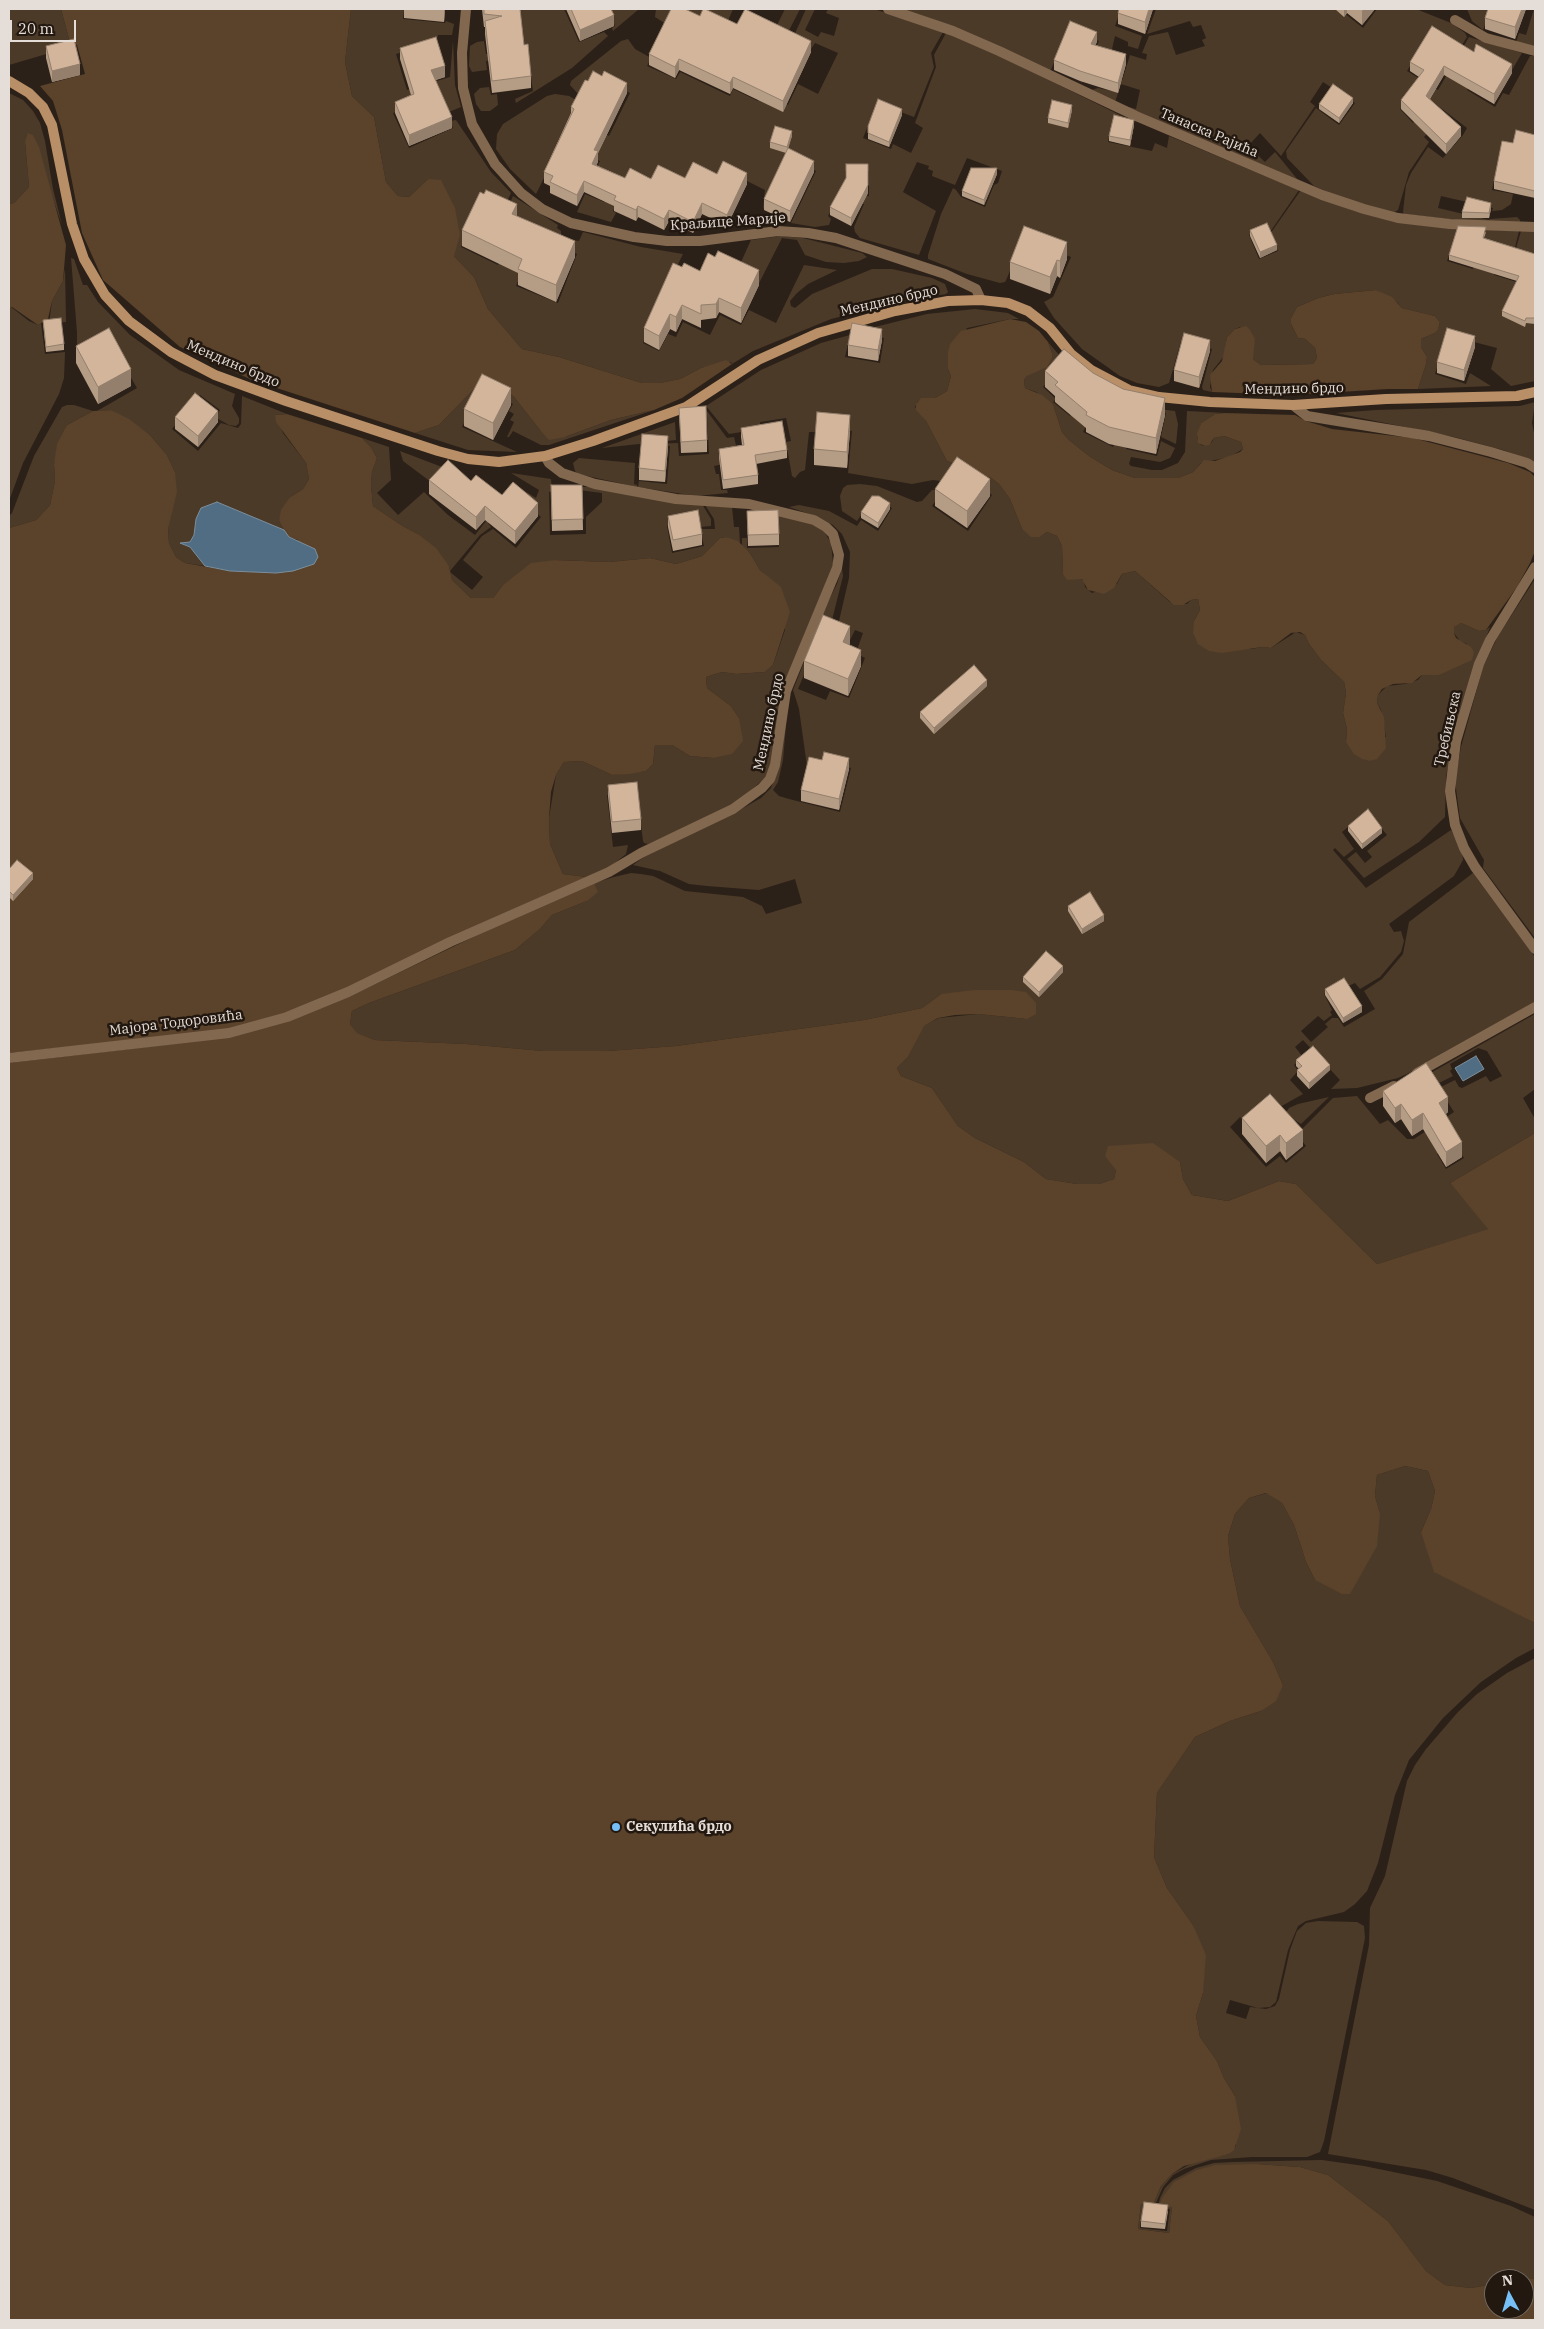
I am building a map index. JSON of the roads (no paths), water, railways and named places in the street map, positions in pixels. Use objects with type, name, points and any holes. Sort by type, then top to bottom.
[{"type":"street","name":"Краљице Марије","points":[[466,9],[462,53],[463,88],[472,124],[495,164],[521,193],[542,209],[571,223],[634,237],[667,241],[700,241],[778,230],[817,234],[836,238],[945,274],[976,289],[981,300]]},
{"type":"street","name":"Танаска Рајића","points":[[888,9],[918,18],[990,47],[1136,116],[1322,195],[1398,218],[1450,224],[1535,227]]},
{"type":"street","points":[[1455,20],[1486,38],[1535,51]]},
{"type":"street","name":"Мендино брдо","points":[[9,82],[29,93],[43,107],[52,125],[72,224],[84,259],[105,295],[129,321],[170,352],[233,381],[438,451],[468,459],[499,462],[546,456],[686,407],[758,360],[818,333],[895,310],[948,301],[981,300],[1008,303],[1028,311],[1050,328],[1071,354],[1091,370],[1129,390],[1183,400],[1293,405],[1386,399],[1511,396],[1535,392]]},
{"type":"street","points":[[1293,405],[1307,416],[1428,436],[1491,452],[1527,463],[1535,468]]},
{"type":"street","name":"Мендино брдо","points":[[450,942],[609,872],[641,852],[733,809],[762,788],[770,779],[775,765],[786,691],[837,568],[839,555],[833,534],[814,520],[750,504],[676,499],[595,484],[562,473],[550,463],[546,456]]},
{"type":"street","name":"Требињска","points":[[1535,567],[1490,640],[1479,664],[1456,741],[1450,790],[1455,825],[1464,848],[1475,867],[1535,948]]},
{"type":"street","name":"Мајора Тодоровића","points":[[9,1058],[197,1038],[257,1026],[348,992],[450,942]]},
{"type":"street","points":[[1370,1098],[1535,1008]]},
{"type":"water","points":[[217,502],[284,530],[289,537],[315,549],[318,557],[314,564],[293,571],[276,573],[230,571],[205,566],[190,547],[180,543],[190,542],[194,535],[196,519],[201,508]]},
{"type":"water","points":[[1476,1056],[1484,1069],[1463,1081],[1455,1068]]},
{"type":"place","name":"Секулића брдо","points":[[616,1827]]}]
